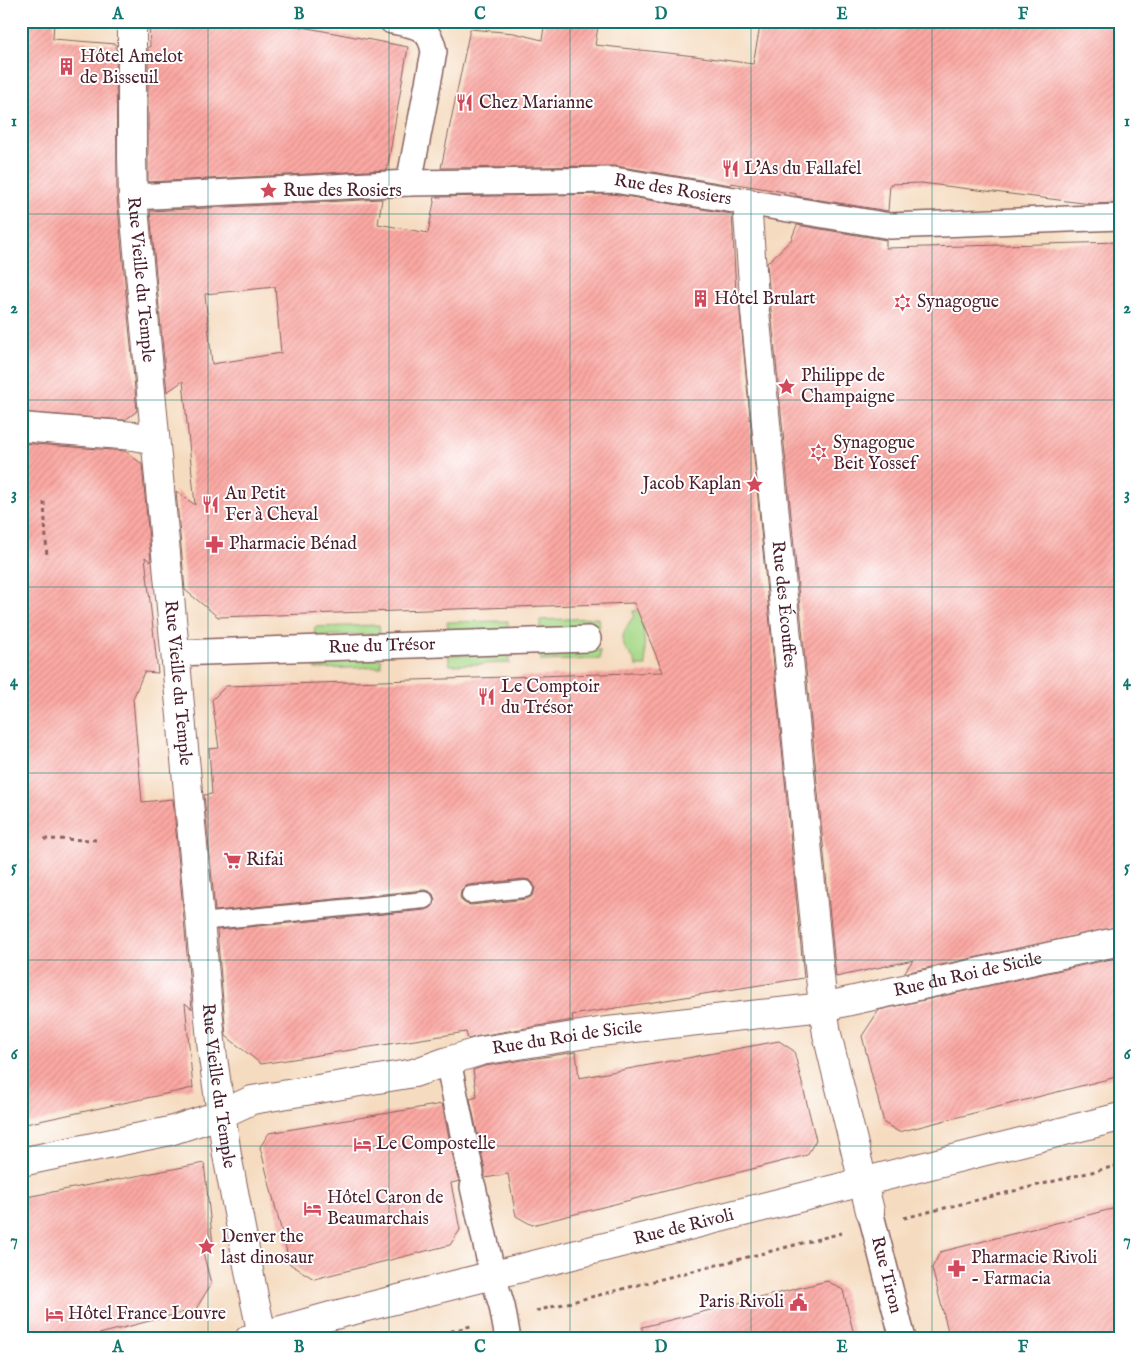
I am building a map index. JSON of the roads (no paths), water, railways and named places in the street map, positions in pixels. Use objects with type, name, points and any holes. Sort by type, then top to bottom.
[{"type":"street","name":"Rue Vieille du Temple","points":[[132,21],[133,197],[212,1051],[227,1155],[255,1302],[258,1338]]},
{"type":"street","points":[[392,21],[419,27],[433,27],[434,52],[409,183]]},
{"type":"street","name":"Rue des Rosiers","points":[[133,197],[409,183],[614,180],[890,226],[1120,217]]},
{"type":"street","name":"Rue des Écouffes","points":[[747,202],[755,312],[823,1007],[827,1034],[863,1182]]},
{"type":"street","points":[[21,427],[134,436],[155,440]]},
{"type":"street","name":"Rue du Trésor","points":[[176,653],[588,640]]},
{"type":"street","name":"Rue du Roi de Sicile","points":[[21,1162],[170,1131],[222,1114],[252,1100],[414,1073],[481,1050],[599,1032],[823,1007],[1120,941]]},
{"type":"street","points":[[448,1061],[472,1180],[506,1329]]},
{"type":"street","name":"Rue de Rivoli","points":[[258,1338],[331,1316],[1120,1117]]},
{"type":"street","points":[[863,1182],[870,1211]]},
{"type":"street","name":"Rue Tiron","points":[[870,1211],[903,1339]]},
{"type":"lane","points":[[470,895],[525,889]]},
{"type":"lane","points":[[200,922],[425,900]]},
{"type":"place","name":"Hôtel Amelot de Bisseuil","points":[[66,67]]},
{"type":"place","name":"Chez Marianne","points":[[465,103]]},
{"type":"place","name":"L'As du Fallafel","points":[[730,169]]},
{"type":"place","name":"Rue des Rosiers","points":[[269,191]]},
{"type":"place","name":"Hôtel Brulart","points":[[700,299]]},
{"type":"place","name":"Synagogue","points":[[903,302]]},
{"type":"place","name":"Philippe de Champaigne","points":[[787,386]]},
{"type":"place","name":"Synagogue Beit Yossef","points":[[819,453]]},
{"type":"place","name":"Jacob Kaplan","points":[[755,484]]},
{"type":"place","name":"Au Petit Fer à Cheval","points":[[211,504]]},
{"type":"place","name":"Pharmacie Bénad","points":[[215,544]]},
{"type":"place","name":"Le Comptoir du Trésor","points":[[487,697]]},
{"type":"place","name":"Rifai","points":[[232,860]]},
{"type":"place","name":"Le Compostelle","points":[[362,1144]]},
{"type":"place","name":"Hôtel Caron de Beaumarchais","points":[[313,1208]]},
{"type":"place","name":"Denver the last dinosaur","points":[[207,1247]]},
{"type":"place","name":"Pharmacie Rivoli - Farmacia","points":[[957,1268]]},
{"type":"place","name":"Paris Rivoli","points":[[798,1302]]},
{"type":"place","name":"Hôtel France Louvre","points":[[54,1314]]}]
